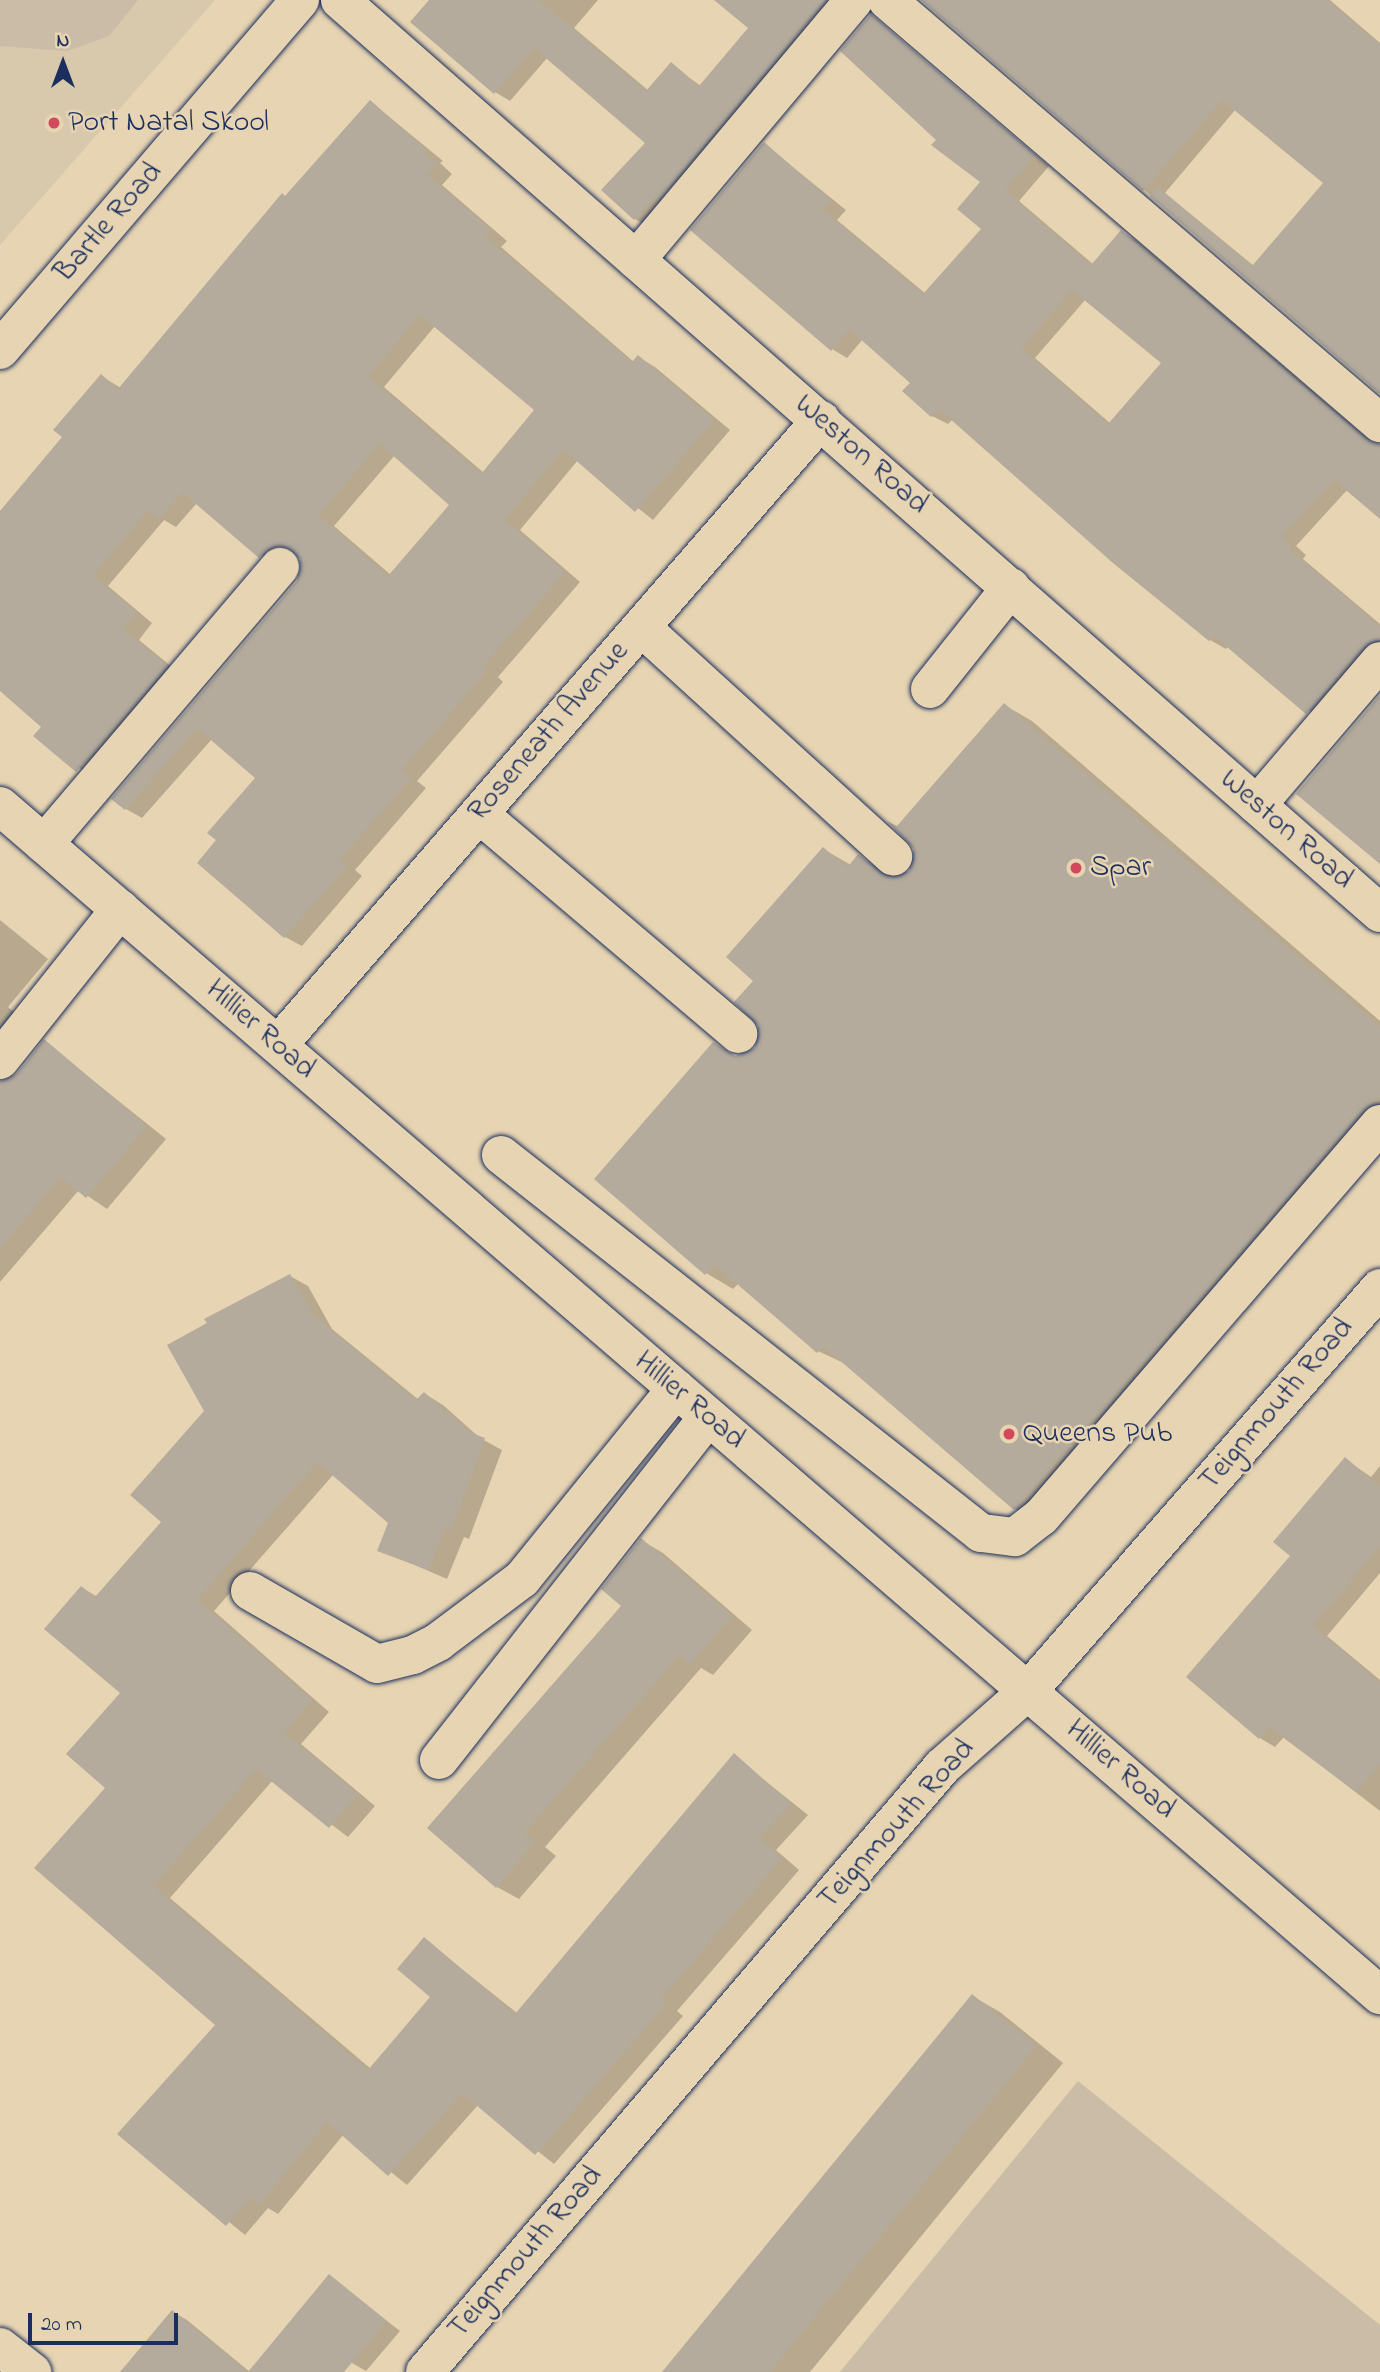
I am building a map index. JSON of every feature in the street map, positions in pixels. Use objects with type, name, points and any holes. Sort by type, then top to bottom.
[{"type":"street","name":"Bartle Road","points":[[0,350],[300,0]]},
{"type":"street","name":"Weston Road","points":[[340,0],[1380,913]]},
{"type":"street","points":[[636,260],[854,0]]},
{"type":"street","points":[[887,0],[1380,423]]},
{"type":"street","name":"Roseneath Avenue","points":[[278,1045],[821,420]]},
{"type":"street","points":[[44,844],[280,567]]},
{"type":"street","points":[[930,689],[1011,587]]},
{"type":"street","points":[[641,626],[893,856]]},
{"type":"street","points":[[1257,805],[1380,661]]},
{"type":"street","name":"Hillier Road","points":[[0,806],[1380,1995]]},
{"type":"street","points":[[479,814],[738,1034]]},
{"type":"street","points":[[0,1060],[120,909]]},
{"type":"street","points":[[501,1155],[981,1533],[1015,1537],[1041,1517],[1380,1124]]},
{"type":"street","name":"Teignmouth Road","points":[[425,2372],[942,1767],[1028,1691],[1380,1288]]},
{"type":"street","points":[[250,1591],[377,1664],[413,1655],[438,1642],[522,1579],[676,1390]]},
{"type":"street","points":[[439,1760],[708,1417]]},
{"type":"street","points":[[0,2347],[32,2372]]},
{"type":"shaded area","name":"Port Natal Skool","points":[[0,0],[215,0],[0,245]]},
{"type":"shaded area","points":[[0,0],[138,0],[109,36],[67,51],[0,46]]},
{"type":"shaded area","points":[[1078,2081],[1380,2325],[1380,2372],[840,2372]]},
{"type":"building","points":[[429,0],[538,0],[646,91],[671,62],[699,86],[748,28],[714,0],[825,0],[657,201],[654,199],[634,220],[601,190],[645,143],[534,48],[494,94],[410,22]]},
{"type":"building","points":[[921,0],[1327,0],[1380,45],[1380,394],[1150,196],[1158,187],[1252,266],[1323,183],[1222,100],[1143,191]]},
{"type":"building","points":[[871,14],[1035,156],[1005,191],[1091,265],[1121,230],[1366,440],[1380,444],[1380,519],[1334,480],[1282,536],[1292,545],[1289,549],[1380,627],[1380,640],[1363,647],[1306,714],[1214,636],[1209,641],[1113,563],[939,409],[931,417],[902,391],[910,383],[849,329],[831,351],[690,230],[764,142],[831,200],[823,210],[923,294],[981,229],[957,209],[980,182],[931,145],[936,140],[840,51]],"holes":[[[1072,290],[1161,363],[1108,424],[1021,348]]]},
{"type":"building","points":[[370,100],[427,150],[424,153],[437,164],[427,175],[491,230],[485,237],[632,362],[638,355],[714,420],[635,512],[563,449],[505,520],[565,572],[482,667],[487,671],[402,770],[411,778],[340,859],[347,866],[284,938],[197,863],[216,840],[207,833],[255,778],[197,728],[125,810],[111,799],[297,581],[300,559],[283,545],[272,547],[259,558],[182,492],[159,519],[148,510],[93,576],[137,612],[123,629],[167,666],[76,772],[33,736],[41,727],[0,691],[0,511],[62,437],[53,430],[101,374],[118,389],[282,193],[285,196]],"holes":[[[420,315],[534,410],[481,474],[368,376]],[[380,444],[449,505],[388,576],[318,515]]]},
{"type":"building","points":[[1380,695],[1380,864],[1296,794]]},
{"type":"building","points":[[1004,703],[1380,1027],[1380,1097],[1363,1110],[1014,1510],[823,1346],[817,1353],[714,1264],[705,1275],[594,1179],[713,1042],[735,1056],[755,1048],[758,1026],[734,1002],[753,981],[726,957],[823,847],[847,868],[858,854],[888,877],[909,871],[914,849],[887,821],[897,826]]},
{"type":"building","points":[[44,1039],[147,1126],[86,1198],[61,1177],[0,1248],[0,1081],[17,1074]]},
{"type":"building","points":[[290,1274],[314,1316],[416,1400],[424,1392],[469,1432],[485,1438],[451,1530],[445,1528],[428,1570],[377,1551],[388,1523],[317,1462],[197,1600],[312,1700],[284,1733],[358,1794],[329,1828],[256,1769],[153,1886],[368,2070],[430,1997],[397,1969],[424,1937],[515,2014],[734,1753],[791,1804],[759,1838],[782,1858],[660,2000],[666,2004],[535,2155],[462,2093],[388,2176],[327,2122],[259,2205],[251,2197],[226,2226],[117,2134],[215,2025],[34,1868],[105,1788],[66,1754],[120,1693],[44,1629],[81,1586],[95,1597],[161,1522],[130,1495],[204,1411],[167,1345],[207,1323],[204,1319]]},
{"type":"building","points":[[1345,1457],[1380,1487],[1380,1546],[1313,1626],[1380,1683],[1380,1765],[1356,1792],[1269,1727],[1259,1739],[1186,1677],[1290,1556],[1273,1542]]},
{"type":"building","points":[[641,1538],[732,1616],[690,1664],[680,1655],[524,1833],[535,1842],[496,1888],[427,1828],[621,1606],[601,1589]]},
{"type":"building","points":[[972,1994],[1036,2046],[770,2372],[662,2372]]},
{"type":"building","points":[[329,2274],[387,2321],[344,2372],[248,2372]]},
{"type":"building","points":[[172,2310],[248,2372],[120,2372]]},
{"type":"place","name":"Port Natal Skool","points":[[54,123]]},
{"type":"place","name":"Spar","points":[[1076,868]]},
{"type":"place","name":"Queens Pub","points":[[1009,1434]]}]
